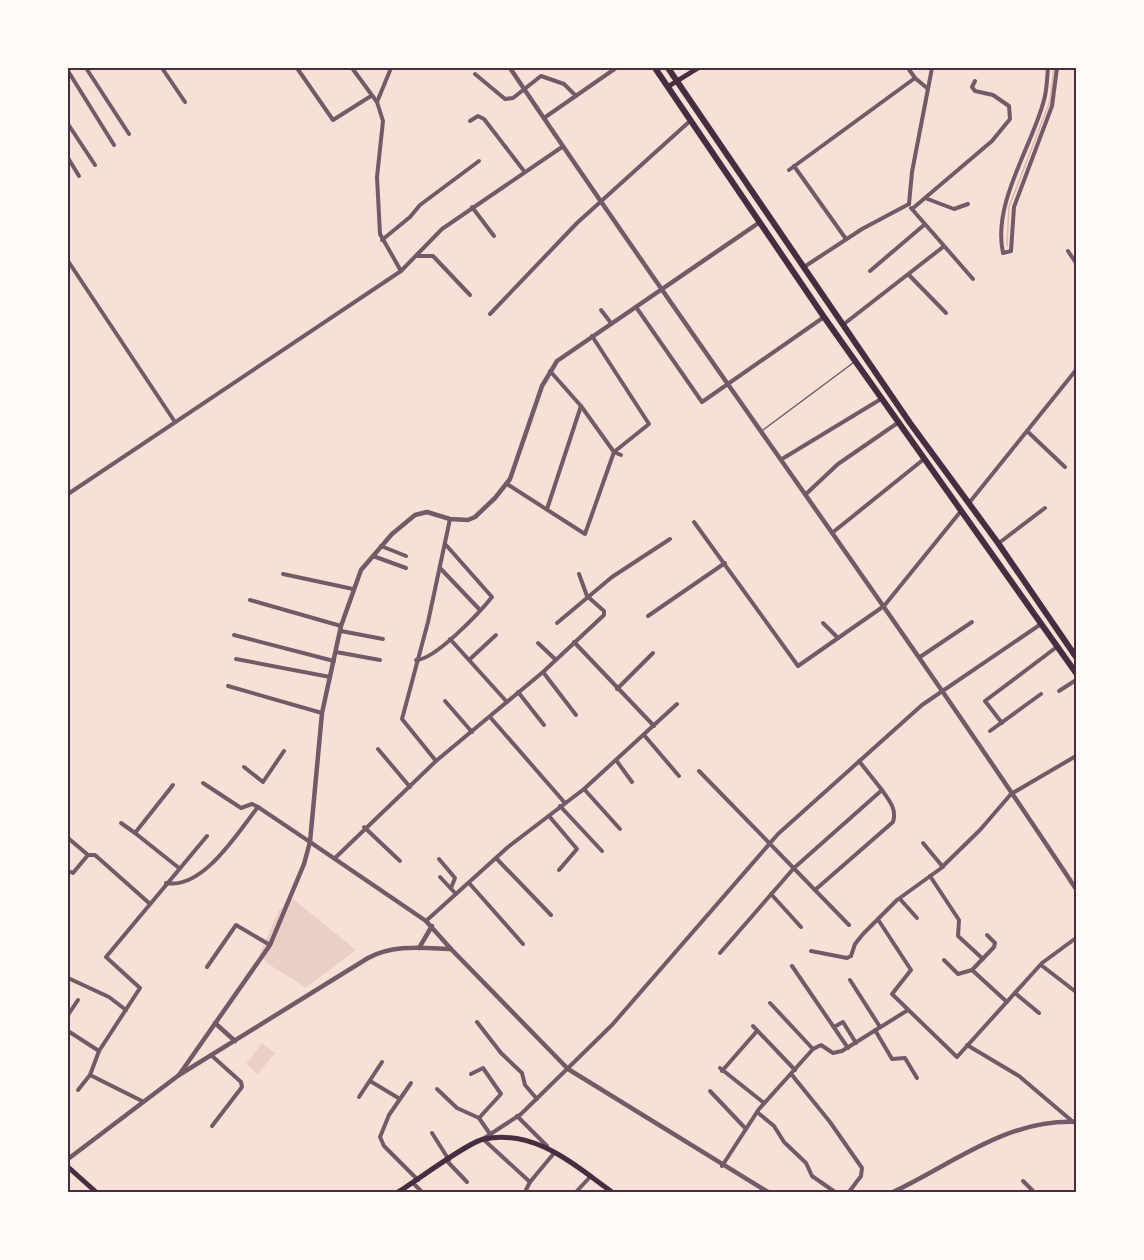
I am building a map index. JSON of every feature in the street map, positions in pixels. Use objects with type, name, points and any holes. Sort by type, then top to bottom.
[{"type":"main road","points":[[656,68],[824,316],[1077,673]]},
{"type":"main road","points":[[668,68],[843,325],[1077,657]]},
{"type":"main road","points":[[669,86],[698,68]]},
{"type":"main road","points":[[760,222],[768,216]]},
{"type":"main road","points":[[961,511],[968,503]]},
{"type":"main road","points":[[398,1192],[483,1139],[523,1141],[547,1146],[612,1192]]},
{"type":"main road","points":[[68,1167],[96,1192]]},
{"type":"street","points":[[86,68],[129,135]]},
{"type":"street","points":[[162,68],[184,102]]},
{"type":"street","points":[[297,68],[333,120],[371,96]]},
{"type":"street","points":[[352,68],[376,102],[383,121],[377,177],[378,216],[382,240],[401,271]]},
{"type":"street","points":[[376,102],[391,68]]},
{"type":"street","points":[[510,68],[662,291],[730,384],[920,657],[941,692],[1077,889]]},
{"type":"street","points":[[544,118],[616,68]]},
{"type":"street","points":[[908,68],[915,78],[927,88]]},
{"type":"street","points":[[932,68],[912,172],[910,206],[924,225],[973,279]]},
{"type":"street","points":[[1048,68],[1045,99],[1033,144],[1014,207],[1011,251],[1003,252],[1002,236],[1006,200],[1033,144],[1052,106],[1057,68]]},
{"type":"street","points":[[68,71],[114,145]]},
{"type":"street","points":[[475,74],[505,99],[513,98],[541,76],[564,84],[576,96]]},
{"type":"street","points":[[789,170],[915,78]]},
{"type":"street","points":[[803,267],[846,239],[925,198],[992,141],[1010,119],[1009,106],[993,95],[975,91],[972,87],[975,81]]},
{"type":"street","points":[[470,121],[478,116],[484,119],[524,171]]},
{"type":"street","points":[[490,314],[577,223],[691,120]]},
{"type":"street","points":[[68,124],[95,165]]},
{"type":"street","points":[[68,494],[401,271],[442,229],[562,147]]},
{"type":"street","points":[[68,158],[80,176]]},
{"type":"street","points":[[382,240],[410,217],[420,205],[479,161]]},
{"type":"street","points":[[794,166],[846,239]]},
{"type":"street","points":[[925,198],[954,209],[968,204]]},
{"type":"street","points":[[472,207],[494,236]]},
{"type":"street","points":[[179,1075],[270,945],[304,864],[309,842],[322,713],[341,628],[353,589],[372,555],[415,515],[431,513],[450,519],[475,517],[507,484],[542,386],[550,371],[566,354],[662,291],[760,222]]},
{"type":"street","points":[[870,271],[924,225]]},
{"type":"street","points":[[843,325],[943,247]]},
{"type":"street","points":[[1068,251],[1077,263]]},
{"type":"street","points":[[417,256],[433,256],[470,295]]},
{"type":"street","points":[[68,261],[175,422]]},
{"type":"street","points":[[909,275],[946,313]]},
{"type":"street","points":[[636,307],[702,402],[824,316]]},
{"type":"street","points":[[602,310],[611,323]]},
{"type":"street","points":[[507,484],[586,533],[614,452],[650,422],[592,336]]},
{"type":"street","points":[[968,503],[1077,370]]},
{"type":"street","points":[[550,371],[581,406],[614,452],[621,455]]},
{"type":"street","points":[[782,459],[883,398]]},
{"type":"street","points":[[547,509],[581,406]]},
{"type":"street","points":[[806,494],[838,464],[899,422]]},
{"type":"street","points":[[1027,431],[1065,467]]},
{"type":"street","points":[[832,533],[924,459]]},
{"type":"street","points":[[998,543],[1045,508]]},
{"type":"street","points":[[694,522],[725,563],[777,641],[798,666],[884,606],[961,511]]},
{"type":"street","points":[[436,761],[402,723],[450,519]]},
{"type":"street","points":[[557,623],[587,596],[670,539]]},
{"type":"street","points":[[416,660],[426,659],[450,639],[492,595],[445,545]]},
{"type":"street","points":[[381,546],[406,556]]},
{"type":"street","points":[[372,555],[406,568]]},
{"type":"street","points":[[648,616],[725,563]]},
{"type":"street","points":[[440,568],[480,610]]},
{"type":"street","points":[[283,574],[353,589]]},
{"type":"street","points":[[335,858],[364,827],[436,761],[543,672],[605,613],[587,596],[579,574]]},
{"type":"street","points":[[250,600],[383,639]]},
{"type":"street","points":[[920,657],[972,622]]},
{"type":"street","points":[[823,623],[838,638]]},
{"type":"street","points":[[530,1182],[483,1139],[537,1099],[624,1012],[769,842],[914,712],[1041,623]]},
{"type":"street","points":[[234,635],[334,661]]},
{"type":"street","points":[[469,660],[496,635]]},
{"type":"street","points":[[450,639],[507,702]]},
{"type":"street","points":[[574,642],[654,726]]},
{"type":"street","points":[[538,643],[556,660]]},
{"type":"street","points":[[1002,723],[985,701],[1058,646]]},
{"type":"street","points":[[336,652],[380,660]]},
{"type":"street","points":[[617,689],[653,653]]},
{"type":"street","points":[[236,659],[330,677]]},
{"type":"street","points":[[543,672],[576,714]]},
{"type":"street","points":[[1059,691],[1077,680]]},
{"type":"street","points":[[228,686],[322,713]]},
{"type":"street","points":[[518,692],[544,724]]},
{"type":"street","points":[[990,731],[1041,694]]},
{"type":"street","points":[[445,701],[472,732]]},
{"type":"street","points":[[426,921],[496,858],[584,789],[678,704]]},
{"type":"street","points":[[490,717],[565,803]]},
{"type":"street","points":[[644,735],[679,776]]},
{"type":"street","points":[[378,748],[410,787]]},
{"type":"street","points":[[244,767],[263,782],[284,751]]},
{"type":"street","points":[[811,951],[849,957],[863,934],[900,899],[943,867],[980,830],[1011,794],[1077,756]]},
{"type":"street","points":[[616,760],[632,782]]},
{"type":"street","points":[[815,890],[893,822],[896,813],[893,806],[859,761]]},
{"type":"street","points":[[699,771],[849,925]]},
{"type":"street","points":[[203,783],[241,808],[252,804],[258,807],[426,921],[568,1069],[722,1166],[768,1192]]},
{"type":"street","points":[[135,832],[173,785]]},
{"type":"street","points":[[584,789],[620,829]]},
{"type":"street","points":[[720,953],[794,868],[882,790]]},
{"type":"street","points":[[560,806],[602,851]]},
{"type":"street","points":[[166,884],[184,883],[202,873],[258,807]]},
{"type":"street","points":[[549,816],[577,849],[559,870]]},
{"type":"street","points":[[121,823],[179,868]]},
{"type":"street","points":[[364,827],[400,861]]},
{"type":"street","points":[[78,1090],[90,1075],[99,1051],[140,988],[106,957],[207,836]]},
{"type":"street","points":[[68,838],[88,855],[95,855],[149,903]]},
{"type":"street","points":[[923,843],[943,867]]},
{"type":"street","points":[[68,871],[74,873],[77,871],[88,855]]},
{"type":"street","points":[[496,858],[551,915]]},
{"type":"street","points":[[439,860],[455,878],[451,888]]},
{"type":"street","points":[[930,876],[959,920],[958,936],[983,959]]},
{"type":"street","points":[[440,877],[456,894]]},
{"type":"street","points":[[469,883],[523,944]]},
{"type":"street","points":[[771,894],[801,927]]},
{"type":"street","points":[[900,899],[917,918]]},
{"type":"street","points":[[879,921],[911,970],[892,994],[957,1057],[1041,965],[1077,938]]},
{"type":"street","points":[[207,967],[236,925],[270,945]]},
{"type":"street","points":[[419,948],[432,926]]},
{"type":"street","points":[[944,960],[958,974],[972,970],[995,944],[987,935]]},
{"type":"street","points":[[68,1159],[179,1075],[377,953],[419,948],[451,949]]},
{"type":"street","points":[[1041,965],[1077,992]]},
{"type":"street","points":[[792,966],[848,1048]]},
{"type":"street","points":[[972,970],[1007,1002]]},
{"type":"street","points":[[68,978],[109,997],[126,1010]]},
{"type":"street","points":[[850,980],[880,1027]]},
{"type":"street","points":[[1015,993],[1039,1013]]},
{"type":"street","points":[[68,1015],[78,1000]]},
{"type":"street","points":[[770,1003],[813,1049]]},
{"type":"street","points":[[722,1166],[757,1112],[813,1049],[821,1045],[836,1053],[848,1048],[908,1010]]},
{"type":"street","points":[[834,1027],[843,1022],[856,1043]]},
{"type":"street","points":[[215,1023],[235,1041]]},
{"type":"street","points":[[477,1023],[501,1053],[522,1073],[525,1085],[537,1099]]},
{"type":"street","points":[[753,1026],[795,1070]]},
{"type":"street","points":[[875,1030],[892,1059],[905,1058],[917,1078]]},
{"type":"street","points":[[68,1031],[99,1051]]},
{"type":"street","points":[[757,1031],[721,1069],[764,1103]]},
{"type":"street","points":[[968,1045],[1019,1076],[1074,1121]]},
{"type":"street","points":[[211,1055],[241,1082],[242,1087],[212,1126]]},
{"type":"street","points":[[359,1097],[382,1062]]},
{"type":"street","points":[[471,1074],[483,1068],[501,1094],[479,1118]]},
{"type":"street","points":[[90,1075],[142,1101]]},
{"type":"street","points":[[792,1075],[830,1122],[862,1168],[861,1176],[849,1192]]},
{"type":"street","points":[[370,1081],[400,1099]]},
{"type":"street","points":[[411,1083],[380,1137],[384,1146],[416,1181],[422,1192]]},
{"type":"street","points":[[437,1089],[457,1108],[479,1118],[490,1134]]},
{"type":"street","points":[[710,1090],[746,1129]]},
{"type":"street","points":[[757,1112],[774,1126],[780,1138],[806,1163],[812,1176],[835,1192]]},
{"type":"street","points":[[517,1116],[547,1146]]},
{"type":"street","points":[[893,1192],[1006,1132],[1042,1123],[1074,1121]]},
{"type":"street","points":[[432,1133],[448,1160],[467,1182]]},
{"type":"street","points":[[525,1192],[530,1182],[555,1151]]},
{"type":"street","points":[[576,1192],[590,1177]]},
{"type":"street","points":[[1023,1181],[1034,1192]]},
{"type":"lane","points":[[762,431],[856,361]]},
{"type":"shaded area","points":[[293,899],[356,950],[305,988],[259,955],[279,910]]},
{"type":"shaded area","points":[[262,1043],[275,1053],[258,1074],[246,1064]]},
{"type":"waterway","points":[[1007,246],[1009,207],[1050,101],[1054,68]]}]
